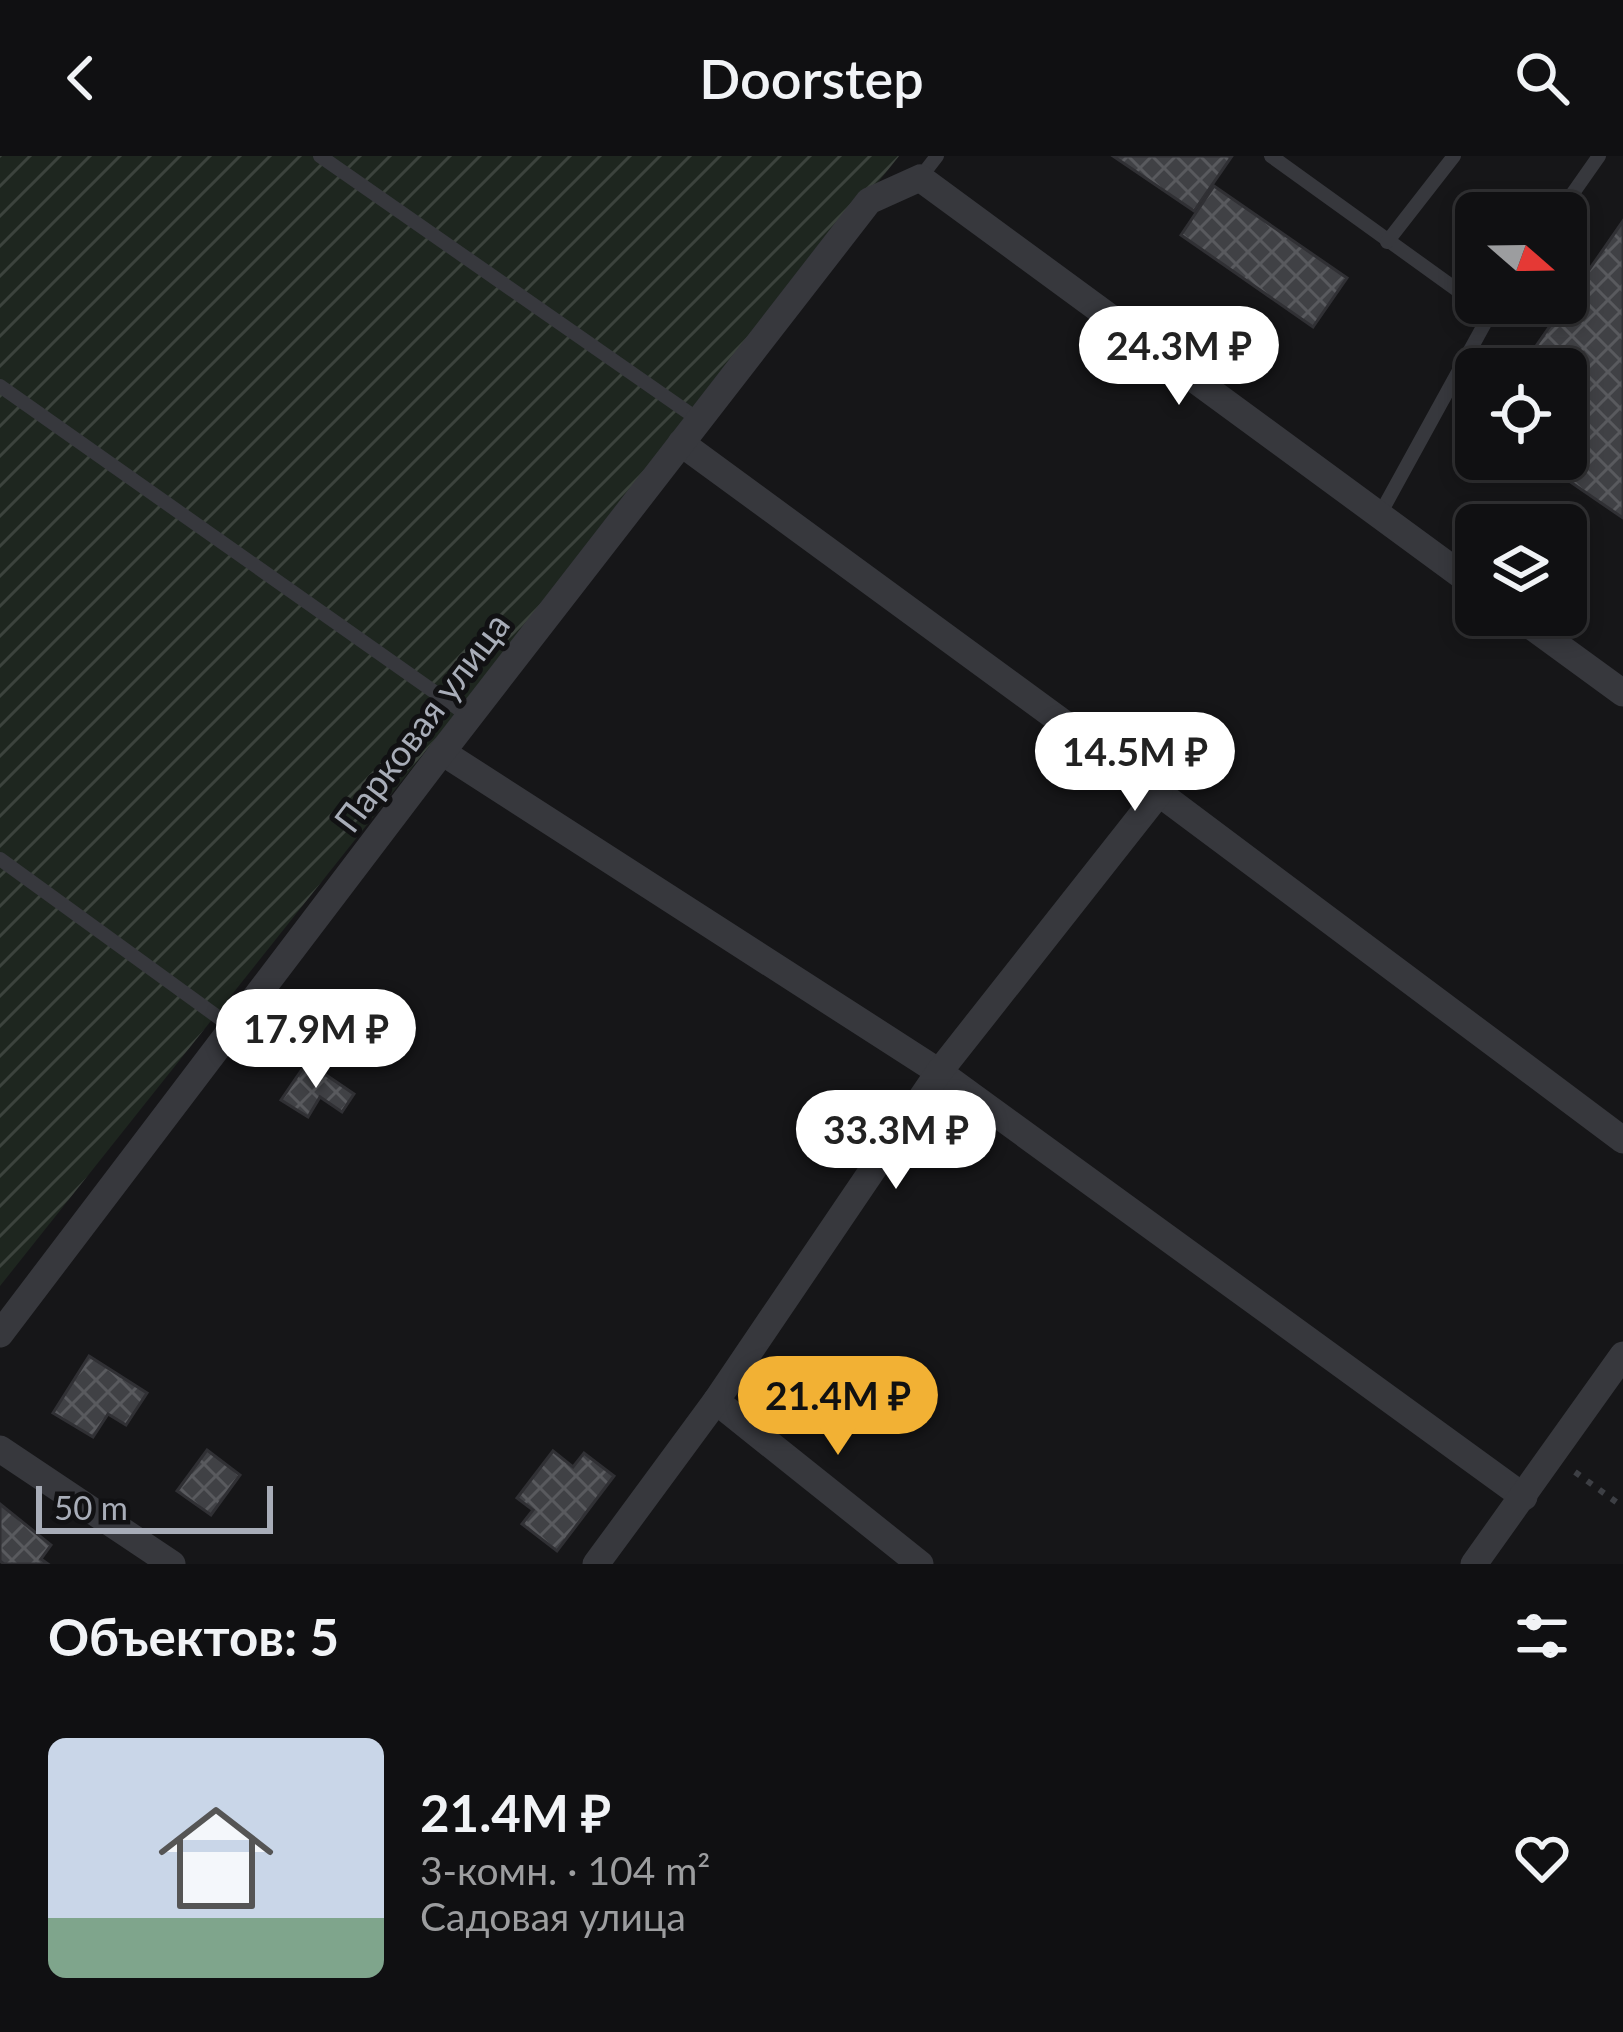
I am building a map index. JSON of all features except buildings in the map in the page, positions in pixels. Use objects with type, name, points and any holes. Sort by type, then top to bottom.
[{"type":"street","name":"Парковая улица","points":[[4,1322],[869,201],[928,163]]},
{"type":"street","points":[[928,163],[1455,571]]},
{"type":"street","points":[[690,432],[1159,793],[1623,1140]]},
{"type":"street","points":[[1545,636],[1623,692]]},
{"type":"street","points":[[442,752],[939,1072],[1524,1497]]},
{"type":"street","points":[[596,1564],[716,1401],[939,1072],[1159,793]]},
{"type":"street","points":[[1474,1564],[1623,1355]]},
{"type":"street","points":[[716,1401],[920,1564]]},
{"type":"street","points":[[0,1450],[172,1564]]},
{"type":"lane","points":[[320,156],[690,432]]},
{"type":"lane","points":[[1270,156],[1455,285]]},
{"type":"lane","points":[[1388,242],[1454,156]]},
{"type":"lane","points":[[1574,192],[1599,156]]},
{"type":"lane","points":[[1379,516],[1483,324]]},
{"type":"lane","points":[[0,386],[470,716]]},
{"type":"lane","points":[[0,859],[233,1028]]},
{"type":"path","points":[[1552,1456],[1623,1507]]},
{"type":"shaded area","points":[[0,156],[899,156],[0,1286]]}]
